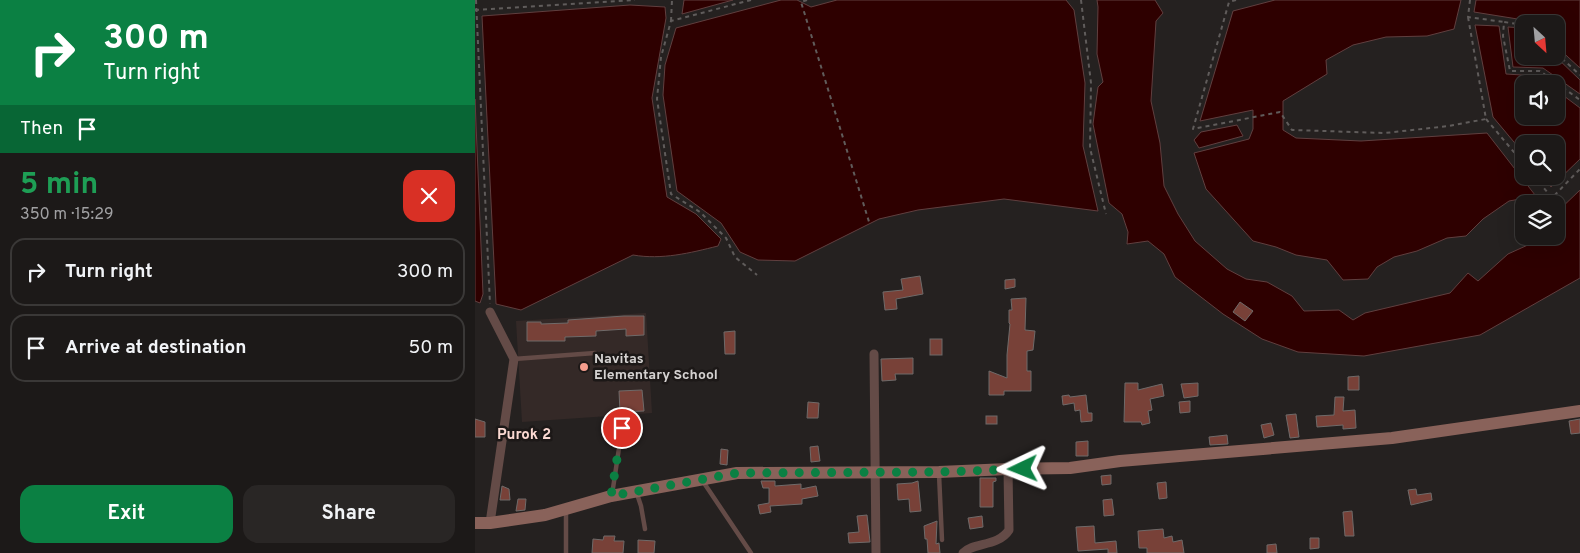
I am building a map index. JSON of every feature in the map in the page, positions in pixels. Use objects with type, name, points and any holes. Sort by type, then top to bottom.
[{"type":"street","points":[[490,523],[514,359],[491,312]]},
{"type":"street","points":[[874,354],[876,553]]},
{"type":"street","points":[[475,523],[490,523],[545,515],[611,496],[737,473],[939,472],[1070,468],[1392,438],[1580,411]]},
{"type":"street","points":[[963,553],[966,550],[979,547],[1005,536],[1009,530],[1008,469]]},
{"type":"lane","points":[[514,359],[595,353]]},
{"type":"lane","points":[[611,496],[622,428]]},
{"type":"lane","points":[[939,472],[942,540]]},
{"type":"lane","points":[[701,479],[751,553]]},
{"type":"lane","points":[[636,491],[645,529]]},
{"type":"lane","points":[[566,509],[566,553]]},
{"type":"path","points":[[476,0],[491,312]]},
{"type":"path","points":[[476,10],[635,0]]},
{"type":"path","points":[[673,0],[671,21],[661,57],[657,99],[671,194],[700,212],[726,238],[735,257],[757,275]]},
{"type":"path","points":[[671,21],[751,0]]},
{"type":"path","points":[[807,0],[801,2],[870,225]]},
{"type":"path","points":[[1081,0],[1091,83],[1090,148],[1106,214]]},
{"type":"path","points":[[1236,0],[1229,2],[1193,129],[1280,112],[1292,130],[1385,133],[1449,126],[1486,119]]},
{"type":"path","points":[[1470,0],[1469,17],[1486,119],[1515,153]]},
{"type":"path","points":[[1469,17],[1515,24]]},
{"type":"path","points":[[1504,22],[1503,36],[1510,71],[1540,70],[1580,100]]},
{"type":"path","points":[[1565,61],[1580,75]]},
{"type":"path","points":[[1565,185],[1580,169]]},
{"type":"path","points":[[1541,185],[1552,198],[1565,185]]},
{"type":"shaded area","points":[[684,0],[733,0],[682,14]]},
{"type":"shaded area","points":[[781,0],[797,0],[811,7],[837,0],[1066,0],[1074,10],[1085,83],[1083,146],[1098,211],[1004,199],[918,210],[879,219],[795,261],[758,260],[740,252],[721,223],[677,191],[663,95],[665,65],[676,28]]},
{"type":"shaded area","points":[[1097,0],[1155,0],[1163,13],[1156,21],[1151,101],[1160,143],[1164,186],[1178,214],[1195,241],[1227,269],[1246,279],[1267,282],[1292,296],[1304,311],[1339,310],[1353,320],[1365,313],[1450,293],[1468,273],[1478,281],[1508,254],[1528,245],[1565,245],[1565,204],[1580,190],[1580,278],[1480,335],[1364,356],[1298,352],[1262,339],[1223,314],[1175,277],[1164,254],[1148,241],[1127,244],[1128,232],[1122,214],[1109,203],[1093,124],[1098,87],[1103,82],[1097,54]]},
{"type":"shaded area","points":[[1275,0],[1461,0],[1454,29],[1427,36],[1386,37],[1353,45],[1326,60],[1327,74],[1283,101],[1283,130],[1296,138],[1361,141],[1487,133],[1515,169],[1515,185],[1527,185],[1535,195],[1515,195],[1515,200],[1509,201],[1483,219],[1466,236],[1447,238],[1417,251],[1394,257],[1377,267],[1368,279],[1343,280],[1327,260],[1296,255],[1253,241],[1206,189],[1194,153],[1249,139],[1253,129],[1253,110],[1200,121],[1233,11]]},
{"type":"shaded area","points":[[1476,0],[1580,0],[1580,68],[1565,54],[1565,15],[1515,15],[1515,19],[1474,12]]},
{"type":"shaded area","points":[[630,5],[665,7],[666,18],[652,98],[667,197],[696,214],[721,239],[718,246],[665,256],[633,255],[521,310],[496,304],[482,16]]},
{"type":"shaded area","points":[[1475,25],[1499,26],[1506,74],[1522,75],[1515,75],[1515,125],[1565,125],[1565,97],[1580,108],[1580,159],[1565,173],[1565,135],[1515,135],[1515,143],[1493,117]]},
{"type":"shaded area","points":[[1508,27],[1515,27],[1515,65],[1564,65],[1580,80],[1580,94],[1565,83],[1565,75],[1553,75],[1543,68],[1513,67]]},
{"type":"shaded area","points":[[475,99],[483,294],[480,303],[475,301]]},
{"type":"shaded area","points":[[1237,125],[1243,136],[1199,148],[1194,140],[1201,132]]},
{"type":"shaded area","name":"Navitas Elementary School","points":[[646,313],[652,413],[522,422],[516,321]]},
{"type":"building","points":[[920,276],[923,294],[896,299],[897,309],[885,310],[883,292],[903,290],[901,279]]},
{"type":"building","points":[[1015,279],[1015,287],[1005,289],[1005,280]]},
{"type":"building","points":[[1026,298],[1025,330],[1035,331],[1033,350],[1027,351],[1027,371],[1031,371],[1031,391],[1004,391],[1004,395],[989,395],[989,371],[1007,378],[1009,310],[1012,310],[1011,299]]},
{"type":"building","points":[[1240,302],[1253,311],[1245,321],[1233,312]]},
{"type":"building","points":[[644,316],[644,335],[626,336],[626,329],[596,331],[596,336],[565,337],[565,341],[527,341],[527,322],[541,322],[541,324],[568,323],[568,320]]},
{"type":"building","points":[[735,331],[735,354],[725,354],[724,332]]},
{"type":"building","points":[[930,339],[942,339],[942,355],[930,355]]},
{"type":"building","points":[[913,358],[913,374],[895,374],[896,380],[882,381],[881,359]]},
{"type":"building","points":[[1359,376],[1359,390],[1348,390],[1348,377]]},
{"type":"building","points":[[1125,383],[1138,383],[1138,390],[1162,384],[1164,396],[1150,399],[1152,410],[1148,411],[1150,423],[1142,425],[1141,422],[1124,422]]},
{"type":"building","points":[[1198,383],[1198,396],[1184,398],[1181,384]]},
{"type":"building","points":[[642,390],[644,411],[620,412],[619,391]]},
{"type":"building","points":[[1069,395],[1070,397],[1086,395],[1088,413],[1092,413],[1092,421],[1081,422],[1080,410],[1075,411],[1074,403],[1063,405],[1062,396]]},
{"type":"building","points":[[1335,397],[1344,397],[1343,411],[1355,410],[1356,428],[1343,429],[1343,425],[1317,427],[1316,416],[1334,415]]},
{"type":"building","points":[[1190,401],[1190,412],[1180,413],[1179,402]]},
{"type":"building","points":[[808,402],[819,403],[818,418],[807,418]]},
{"type":"building","points":[[1296,414],[1299,437],[1290,438],[1286,415]]},
{"type":"building","points":[[986,416],[997,416],[997,424],[986,424]]},
{"type":"building","points":[[475,419],[485,422],[485,437],[475,437]]},
{"type":"building","points":[[1580,419],[1580,433],[1571,434],[1569,421]]},
{"type":"building","points":[[1271,423],[1274,435],[1264,438],[1261,425]]},
{"type":"building","points":[[1227,435],[1228,444],[1210,445],[1209,437]]},
{"type":"building","points":[[1088,441],[1088,456],[1076,456],[1076,442]]},
{"type":"building","points":[[818,446],[820,461],[811,462],[810,447]]},
{"type":"building","points":[[721,449],[728,450],[727,465],[720,464]]},
{"type":"building","points":[[1111,475],[1111,484],[1102,485],[1101,476]]},
{"type":"building","points":[[980,478],[996,478],[996,481],[993,482],[993,507],[980,507]]},
{"type":"building","points":[[761,481],[775,481],[775,486],[801,484],[801,489],[816,486],[818,496],[802,499],[802,504],[770,506],[771,512],[760,514],[758,505],[769,503],[769,488],[763,488]]},
{"type":"building","points":[[918,481],[921,511],[910,512],[909,499],[898,500],[897,484]]},
{"type":"building","points":[[1166,482],[1167,498],[1159,499],[1157,483]]},
{"type":"building","points":[[502,486],[509,489],[510,500],[500,500]]},
{"type":"building","points":[[1416,489],[1417,495],[1431,493],[1432,500],[1411,505],[1408,490]]},
{"type":"building","points":[[518,499],[526,499],[525,510],[516,511]]},
{"type":"building","points":[[1112,499],[1114,515],[1104,516],[1103,500]]},
{"type":"building","points":[[1352,511],[1354,536],[1345,536],[1343,512]]},
{"type":"building","points":[[867,515],[870,542],[849,543],[848,533],[859,532],[857,516]]},
{"type":"building","points":[[982,516],[983,527],[970,529],[968,518]]},
{"type":"building","points":[[937,521],[936,544],[939,543],[940,553],[928,553],[924,526]]},
{"type":"building","points":[[1094,526],[1095,543],[1116,541],[1117,553],[1108,553],[1108,549],[1078,551],[1076,527]]},
{"type":"building","points":[[1163,529],[1164,538],[1172,536],[1173,542],[1182,540],[1184,553],[1147,553],[1147,548],[1139,548],[1138,531]]},
{"type":"building","points":[[604,536],[615,536],[614,541],[624,541],[623,553],[592,553],[593,539],[603,540]]},
{"type":"building","points":[[1310,538],[1319,538],[1319,548],[1310,549]]},
{"type":"building","points":[[638,540],[655,541],[654,553],[638,553]]},
{"type":"building","points":[[1276,544],[1277,553],[1267,553],[1267,545]]},
{"type":"place","name":"Navitas Elementary School","points":[[584,367]]},
{"type":"district","name":"Purok 2","points":[[524,435]]},
{"type":"route","points":[[622,428],[611,496],[737,473],[939,472],[1023,469]]}]
